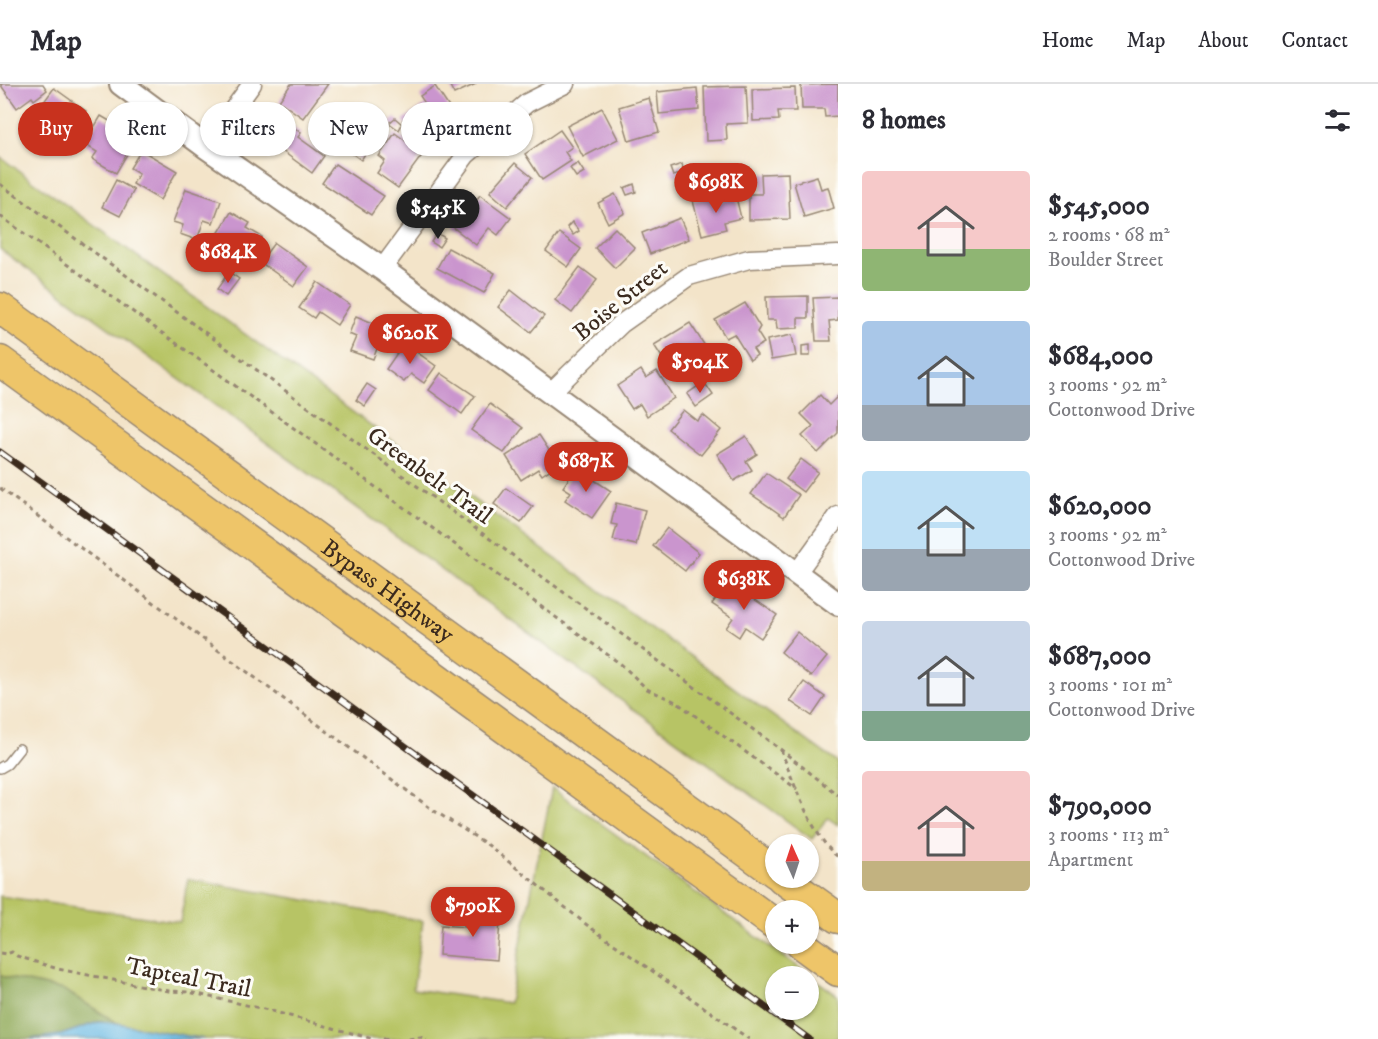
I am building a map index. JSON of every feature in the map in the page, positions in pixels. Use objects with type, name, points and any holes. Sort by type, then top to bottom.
[{"type":"highway","name":"Bypass Highway","points":[[0,308],[765,865]]},
{"type":"highway","name":"Bypass Highway","points":[[0,361],[765,917]]},
{"type":"highway","points":[[796,888],[838,918]]},
{"type":"highway","points":[[815,954],[838,971]]},
{"type":"street","points":[[121,84],[200,143]]},
{"type":"street","points":[[239,102],[252,84]]},
{"type":"street","points":[[382,269],[466,155],[527,103],[565,84]]},
{"type":"street","points":[[219,156],[382,269],[838,604]]},
{"type":"street","name":"Boise Street","points":[[550,393],[621,324],[689,276],[749,260],[838,255]]},
{"type":"street","points":[[796,574],[838,516]]},
{"type":"lane","points":[[0,768],[7,764],[19,749]]},
{"type":"path","name":"Greenbelt Trail","points":[[0,184],[780,749],[838,795]]},
{"type":"path","points":[[0,216],[612,658],[647,689],[676,702],[796,789]]},
{"type":"path","points":[[0,488],[433,810],[500,854],[587,925],[749,1039]]},
{"type":"path","points":[[780,749],[803,806],[829,850],[838,857]]},
{"type":"path","name":"Tapteal Trail","points":[[0,953],[12,952],[16,956],[58,969],[169,991],[189,992],[268,1010],[373,1039]]},
{"type":"path","points":[[410,1039],[420,1037],[427,1039]]},
{"type":"path","points":[[383,1039],[392,1039]]},
{"type":"green space","points":[[0,157],[838,763],[838,825],[828,818],[816,834],[805,834],[0,249]]},
{"type":"green space","points":[[552,788],[765,943],[765,954],[780,954],[797,966],[765,966],[765,1020],[819,1020],[819,982],[838,996],[838,1039],[204,1039],[117,1023],[64,990],[0,976],[0,896],[180,922],[188,879],[423,921],[413,989],[509,1003]]},
{"type":"green space","points":[[0,976],[64,990],[117,1023],[98,1022],[61,1035],[31,1039],[0,1039]]},
{"type":"water","points":[[98,1022],[117,1023],[204,1039],[31,1039],[61,1035]]},
{"type":"building","points":[[0,84],[43,84],[47,90],[34,100],[32,97],[25,102],[18,102],[17,108]]},
{"type":"building","points":[[291,84],[328,84],[315,102],[308,102],[308,111],[303,118],[296,113],[296,102],[279,101]]},
{"type":"building","points":[[449,84],[476,84],[454,94]]},
{"type":"building","points":[[838,84],[838,116],[825,117],[824,109],[802,109],[801,85]]},
{"type":"building","points":[[435,86],[445,102],[424,102],[420,96]]},
{"type":"building","points":[[746,86],[748,123],[726,124],[727,140],[706,141],[704,87]]},
{"type":"building","points":[[54,88],[73,102],[44,102]]},
{"type":"building","points":[[697,88],[699,110],[659,114],[657,92]]},
{"type":"building","points":[[795,88],[796,111],[778,111],[779,120],[753,121],[752,89]]},
{"type":"building","points":[[649,98],[659,132],[629,141],[619,107]]},
{"type":"building","points":[[602,108],[618,139],[583,157],[567,126]]},
{"type":"building","points":[[101,116],[105,118],[105,156],[126,156],[116,173],[92,159],[97,152],[93,150],[93,129]]},
{"type":"building","points":[[395,118],[401,126],[399,130],[389,123]]},
{"type":"building","points":[[296,129],[301,133],[298,137],[308,144],[308,156],[324,156],[312,173],[289,156],[296,156]]},
{"type":"building","points":[[560,130],[572,147],[565,152],[571,161],[542,180],[526,156],[533,156],[533,149]]},
{"type":"building","points":[[395,133],[401,138],[401,156],[422,156],[398,188],[377,173],[385,161],[379,156],[389,156],[389,142]]},
{"type":"building","points":[[137,156],[151,156],[177,171],[160,200],[133,184],[139,173],[130,168]]},
{"type":"building","points":[[515,163],[532,177],[507,207],[490,192]]},
{"type":"building","points":[[578,163],[584,172],[576,177],[570,168]]},
{"type":"building","points":[[335,164],[384,196],[371,215],[322,183]]},
{"type":"building","points":[[682,164],[684,173],[673,176],[670,168]]},
{"type":"building","points":[[788,173],[790,219],[749,220],[749,194],[762,194],[761,174]]},
{"type":"building","points":[[817,176],[821,189],[828,187],[834,208],[804,217],[794,183]]},
{"type":"building","points":[[116,180],[134,190],[120,216],[102,207]]},
{"type":"building","points":[[634,184],[636,192],[627,195],[624,188]]},
{"type":"building","points":[[186,189],[221,201],[213,223],[204,220],[197,240],[180,234],[183,225],[173,222]]},
{"type":"building","points":[[615,194],[625,213],[608,223],[598,203]]},
{"type":"building","points":[[480,195],[511,218],[498,235],[489,228],[476,245],[454,228]]},
{"type":"building","points":[[713,196],[715,203],[736,197],[741,218],[724,222],[726,229],[702,235],[693,201]]},
{"type":"building","points":[[231,212],[250,223],[247,228],[262,237],[243,270],[231,263],[241,247],[218,234]]},
{"type":"building","points":[[680,218],[689,239],[650,254],[642,233]]},
{"type":"building","points":[[572,222],[579,231],[573,235],[567,227]]},
{"type":"building","points":[[615,228],[635,248],[615,268],[595,248]]},
{"type":"building","points":[[437,233],[445,238],[439,247],[431,242]]},
{"type":"building","points":[[559,233],[581,249],[568,267],[546,251]]},
{"type":"building","points":[[274,243],[308,267],[294,286],[260,262]]},
{"type":"building","points":[[448,248],[495,273],[484,293],[437,268]]},
{"type":"building","points":[[580,267],[597,280],[572,313],[555,300]]},
{"type":"building","points":[[229,272],[239,279],[226,296],[217,289]]},
{"type":"building","points":[[317,282],[350,305],[337,325],[318,312],[314,318],[299,308]]},
{"type":"building","points":[[511,290],[544,316],[531,332],[498,307]]},
{"type":"building","points":[[808,296],[808,318],[798,318],[798,328],[777,329],[776,320],[767,320],[766,297]]},
{"type":"building","points":[[838,297],[838,320],[829,321],[831,341],[816,341],[813,298]]},
{"type":"building","points":[[745,303],[760,327],[757,332],[764,343],[753,349],[757,355],[750,360],[734,334],[726,338],[715,320]]},
{"type":"building","points":[[356,316],[385,328],[373,359],[350,351],[356,337],[349,334]]},
{"type":"building","points":[[690,323],[705,346],[699,349],[704,357],[683,370],[679,364],[670,370],[654,345]]},
{"type":"building","points":[[792,335],[796,356],[771,360],[767,340]]},
{"type":"building","points":[[404,343],[436,366],[424,383],[411,374],[404,382],[386,369]]},
{"type":"building","points":[[810,345],[810,356],[802,356],[802,346]]},
{"type":"building","points":[[641,370],[646,378],[657,371],[674,398],[647,416],[640,404],[632,409],[617,386]]},
{"type":"building","points":[[441,373],[475,396],[462,414],[429,390]]},
{"type":"building","points":[[704,382],[713,395],[696,407],[687,394]]},
{"type":"building","points":[[367,384],[376,390],[365,406],[356,400]]},
{"type":"building","points":[[820,395],[829,405],[838,396],[838,433],[818,453],[802,436],[813,426],[801,414]]},
{"type":"building","points":[[490,404],[523,428],[504,453],[471,430]]},
{"type":"building","points":[[683,410],[697,421],[703,415],[721,430],[701,455],[668,429]]},
{"type":"building","points":[[539,435],[558,464],[542,475],[538,469],[521,480],[506,456]]},
{"type":"building","points":[[746,436],[757,454],[746,461],[752,470],[734,481],[717,454]]},
{"type":"building","points":[[801,459],[818,472],[803,492],[786,479]]},
{"type":"building","points":[[576,468],[611,491],[592,518],[565,500],[571,492],[563,487]]},
{"type":"building","points":[[766,473],[799,495],[784,517],[751,494]]},
{"type":"building","points":[[506,488],[533,507],[521,523],[494,504]]},
{"type":"building","points":[[616,503],[645,510],[636,545],[613,540],[617,525],[611,524]]},
{"type":"building","points":[[667,528],[699,553],[685,571],[653,546]]},
{"type":"building","points":[[728,581],[777,615],[761,638],[745,627],[739,637],[726,628],[733,618],[712,604]]},
{"type":"building","points":[[797,632],[827,657],[811,677],[781,652]]},
{"type":"building","points":[[804,682],[825,697],[812,716],[790,701]]},
{"type":"building","points":[[479,908],[501,910],[497,960],[439,955],[441,925],[477,928]]},
{"type":"railway","points":[[0,452],[809,1039]]}]
